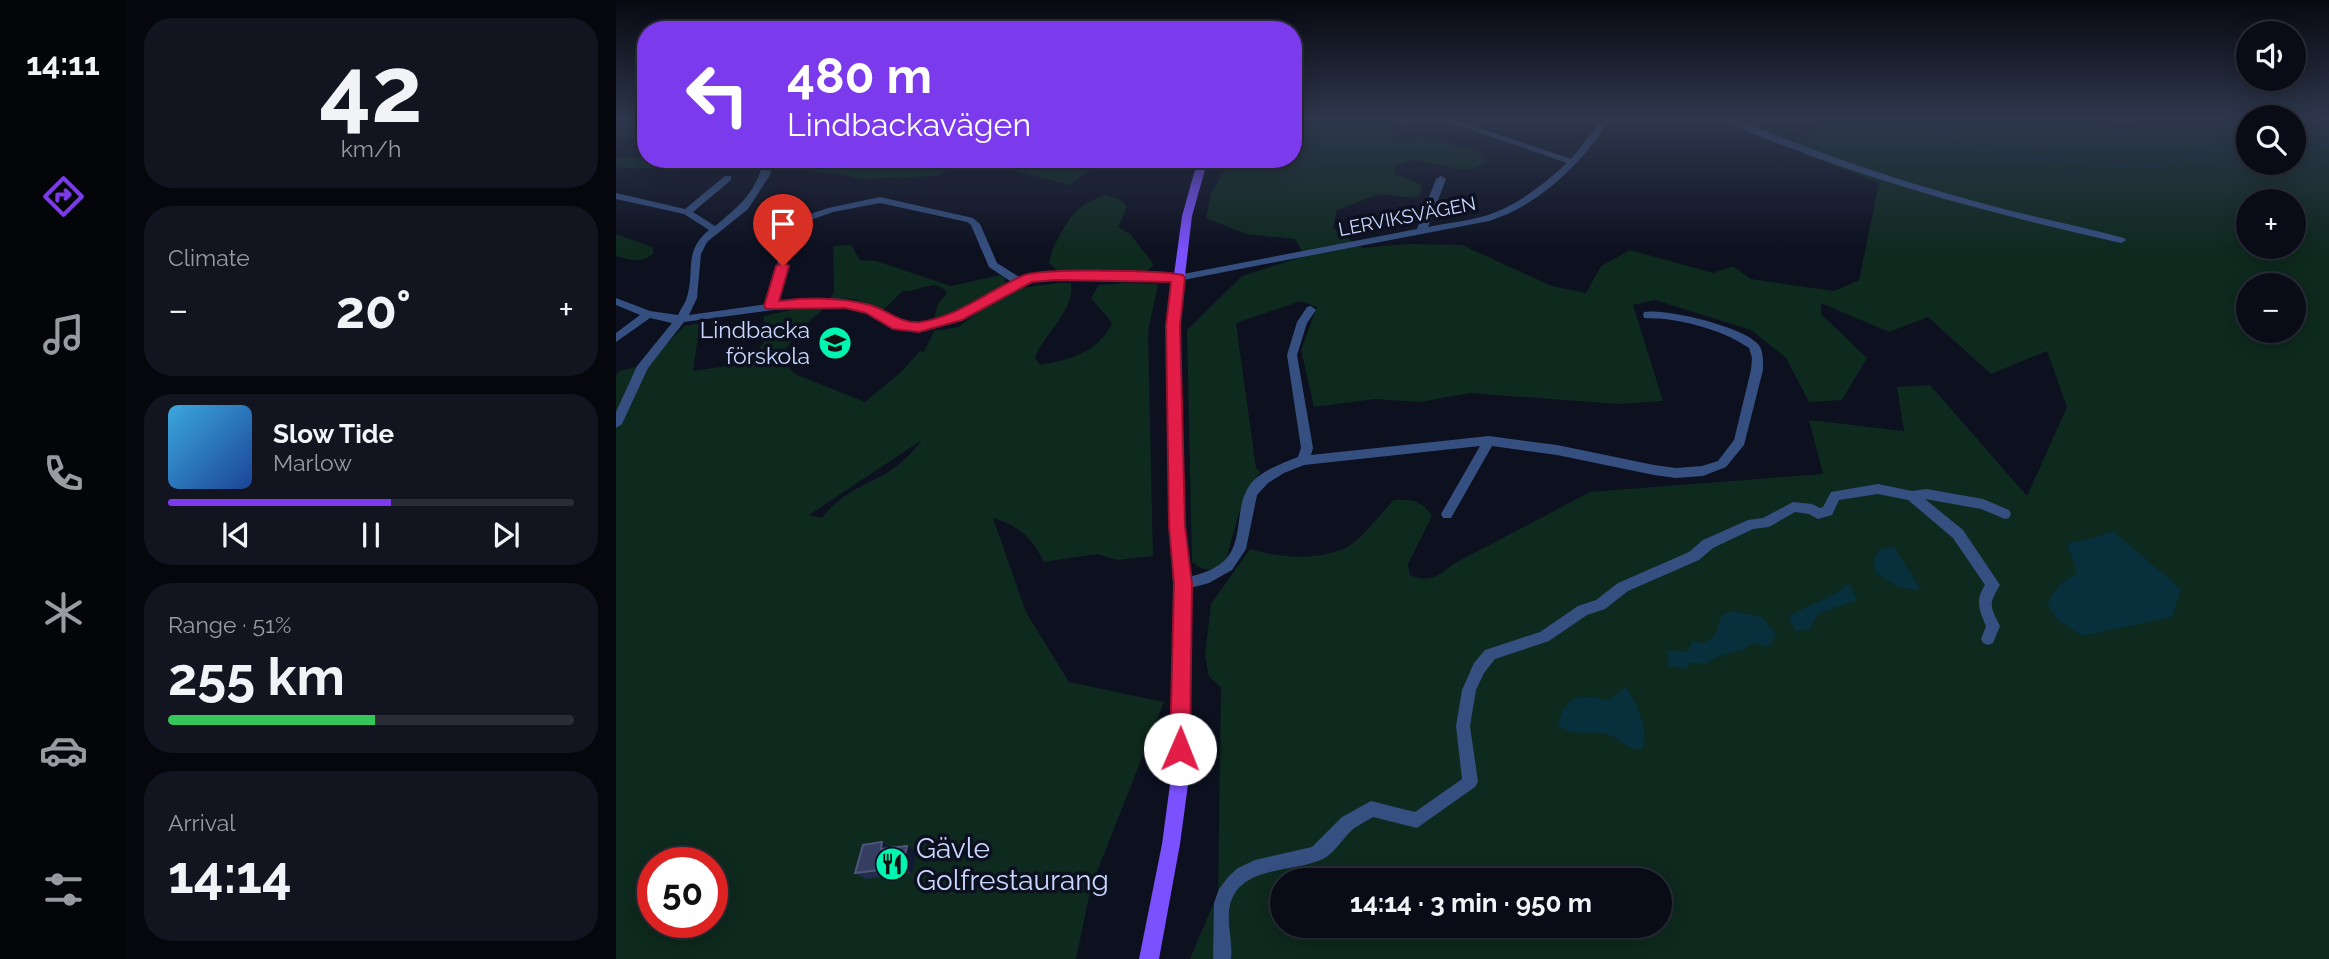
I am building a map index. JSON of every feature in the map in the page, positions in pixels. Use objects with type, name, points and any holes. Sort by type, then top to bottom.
[{"type":"main road","points":[[1149,959],[1171,844],[1180,777],[1183,584],[1177,526],[1173,339],[1187,216],[1200,168]]},
{"type":"street","name":"LERVIKSVÄGEN","points":[[616,301],[648,314],[681,319],[807,302],[845,303],[870,310],[898,325],[919,327],[957,317],[1019,282],[1045,275],[1178,278],[1489,218],[1506,212],[1547,187],[1570,164]]},
{"type":"street","points":[[1841,164],[1983,207],[2121,240]]},
{"type":"street","points":[[616,424],[643,366],[655,347],[681,319],[692,298],[696,254],[703,240],[745,207],[767,168]]},
{"type":"street","points":[[687,212],[728,178]]},
{"type":"street","points":[[1421,232],[1441,179]]},
{"type":"street","points":[[616,196],[687,212],[715,230]]},
{"type":"street","points":[[771,306],[783,259],[766,241],[770,231],[831,210],[873,201],[899,202],[970,220],[975,224],[993,265],[1019,282]]},
{"type":"street","points":[[1303,460],[1307,448],[1292,355],[1302,322],[1311,310]]},
{"type":"street","points":[[616,338],[648,314]]},
{"type":"street","points":[[1183,584],[1213,578],[1227,568],[1235,557],[1244,528],[1246,501],[1260,482],[1303,460],[1489,441],[1557,450],[1676,473],[1703,471],[1721,464],[1740,442],[1757,370],[1758,358],[1754,345],[1734,333],[1664,315],[1648,315]]},
{"type":"street","points":[[1447,514],[1489,441]]},
{"type":"street","points":[[1222,959],[1224,951],[1219,917],[1226,894],[1244,875],[1267,863],[1319,852],[1348,823],[1371,809],[1417,820],[1470,782],[1463,726],[1469,690],[1479,668],[1490,654],[1544,637],[1583,610],[1600,605],[1623,587],[1694,556],[1709,544],[1752,524],[1765,523],[1793,506],[1812,509],[1818,514],[1828,511],[1835,496],[1878,489],[1912,496],[1927,494],[1955,498],[1983,504],[2005,514]]},
{"type":"street","points":[[1912,496],[1958,534],[1976,563],[1989,576],[1993,585],[1986,593],[1984,608],[1993,626],[1988,639]]},
{"type":"green space","points":[[616,164],[637,164],[637,168],[616,168]]},
{"type":"green space","points":[[1302,164],[1400,164],[1394,167],[1396,174],[1420,184],[1422,192],[1415,198],[1379,194],[1337,210],[1333,228],[1362,248],[1407,244],[1462,245],[1552,286],[1586,293],[1601,266],[1630,250],[1713,273],[1733,266],[1751,279],[1834,291],[1859,280],[1879,183],[1829,164],[2236,164],[2236,175],[2306,175],[2306,164],[2329,164],[2329,959],[1190,959],[1218,893],[1221,687],[1209,677],[1205,656],[1211,604],[1250,549],[1299,557],[1336,551],[1359,538],[1394,500],[1411,500],[1424,507],[1432,516],[1408,564],[1410,575],[1433,577],[1590,492],[1823,474],[1809,420],[1904,431],[1897,387],[1930,385],[2027,496],[2067,407],[2047,351],[1991,374],[1928,317],[1889,332],[1821,303],[1821,314],[1867,358],[1842,400],[1809,402],[1786,358],[1751,330],[1655,300],[1633,305],[1663,401],[1617,404],[1470,393],[1420,402],[1375,399],[1314,407],[1301,350],[1317,307],[1301,301],[1236,323],[1256,468],[1261,472],[1238,515],[1225,563],[1205,569],[1192,562],[1187,330],[1242,276],[1305,256],[1295,239],[1246,234],[1206,218],[1211,193],[1226,168],[1302,168]]},
{"type":"green space","points":[[1435,164],[1482,164],[1465,169],[1453,168]]},
{"type":"green space","points":[[804,168],[947,168],[937,176],[858,179]]},
{"type":"green space","points":[[1004,168],[1090,168],[1070,185]]},
{"type":"green space","points":[[1104,195],[1119,199],[1127,206],[1118,227],[1131,235],[1154,265],[1146,272],[1059,272],[1049,263],[1065,226],[1079,209]]},
{"type":"green space","points":[[616,234],[652,247],[654,253],[640,260],[616,256]]},
{"type":"green space","points":[[851,245],[860,260],[876,261],[951,286],[1000,275],[1006,279],[1004,284],[957,311],[934,319],[938,304],[947,293],[937,286],[903,291],[883,310],[854,299],[830,298],[834,292],[833,246]]},
{"type":"green space","points":[[1071,283],[1069,303],[1035,358],[1040,365],[1082,353],[1106,333],[1112,323],[1091,298],[1099,285],[1158,284],[1148,332],[1153,556],[1117,560],[1097,554],[1044,562],[1024,534],[993,518],[1026,612],[1069,682],[1164,702],[1091,887],[1076,959],[616,959],[616,375],[620,371],[648,364],[684,326],[700,323],[693,371],[747,363],[764,342],[764,316],[790,310],[824,309],[799,331],[781,359],[795,374],[865,402],[901,372],[920,351],[924,352],[934,331],[958,327],[1021,288]],"holes":[[[922,440],[890,471],[845,496],[822,518],[809,515]]]},
{"type":"water","points":[[2113,531],[2181,589],[2172,617],[2082,636],[2057,619],[2047,603],[2059,585],[2077,573],[2067,543]]},
{"type":"water","points":[[1894,547],[1921,590],[1900,588],[1875,572],[1874,560],[1880,549]]},
{"type":"water","points":[[1849,584],[1857,600],[1818,614],[1810,629],[1795,631],[1789,617]]},
{"type":"water","points":[[1732,611],[1762,617],[1776,634],[1769,647],[1753,643],[1707,664],[1691,663],[1685,669],[1668,666],[1667,650],[1687,652],[1693,641],[1703,643],[1714,637],[1722,615]]},
{"type":"water","points":[[1626,687],[1638,709],[1643,726],[1642,750],[1607,734],[1576,733],[1558,725],[1565,707],[1575,699],[1590,697],[1609,700]]},
{"type":"building","points":[[882,842],[881,849],[907,846],[902,867],[855,873],[863,845]]},
{"type":"waterway","points":[[2107,164],[2148,167],[2163,164]]},
{"type":"place","name":"Lindbacka förskola","points":[[835,343]]},
{"type":"place","name":"Gävle Golfrestaurang","points":[[892,864]]},
{"type":"route","points":[[783,266],[771,306],[807,302],[845,303],[870,310],[898,325],[919,327],[957,317],[1029,278],[1056,275],[1178,278],[1173,326],[1177,526],[1183,584],[1180,749]]}]
